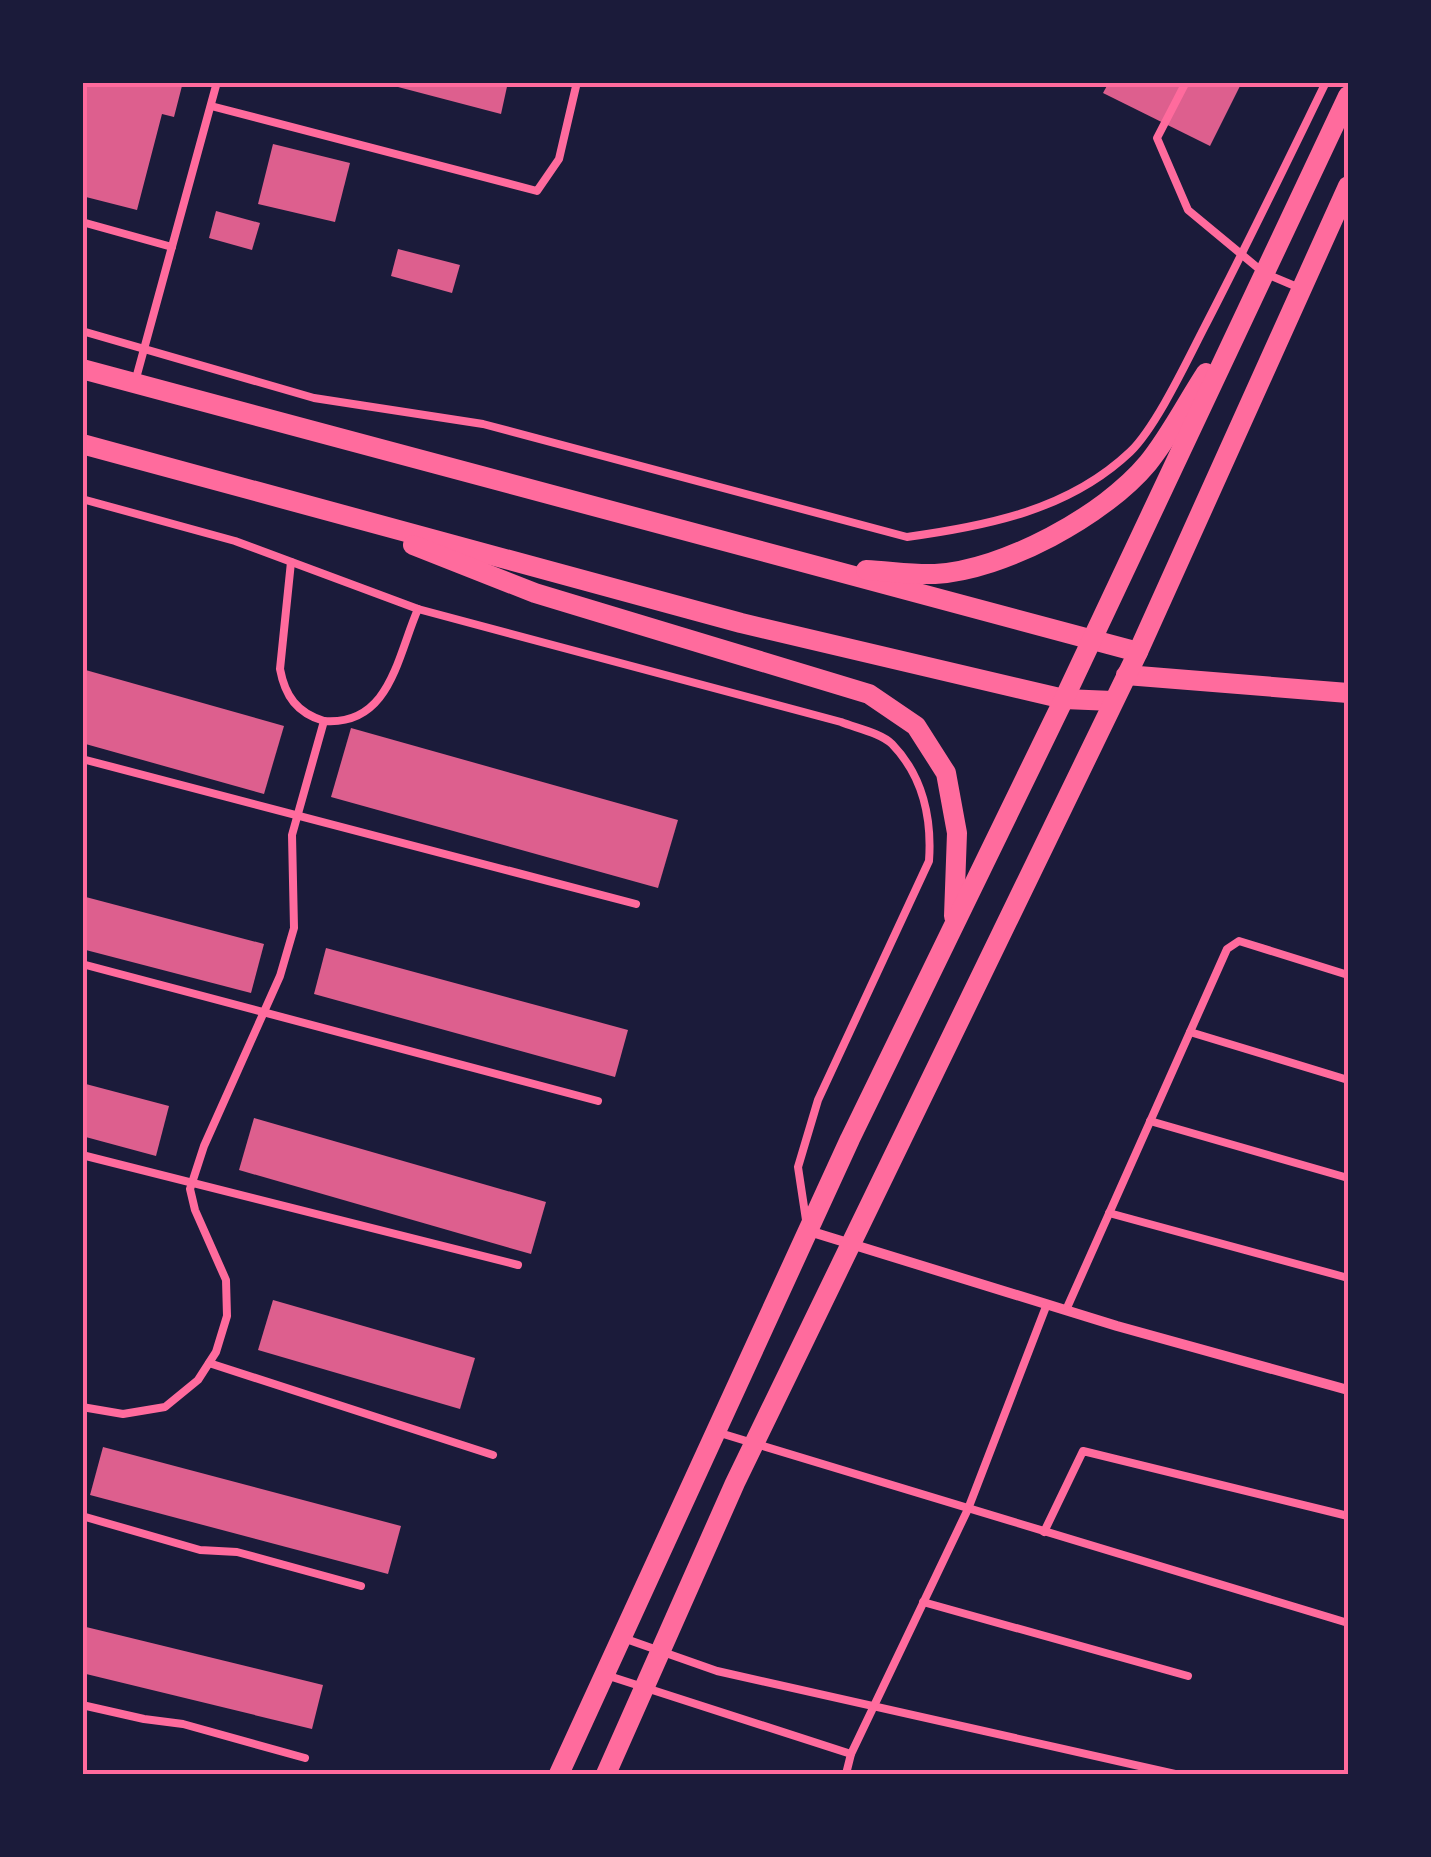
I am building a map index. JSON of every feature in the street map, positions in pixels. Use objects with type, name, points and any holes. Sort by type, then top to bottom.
[{"type":"main road","points":[[559,1774],[808,1230],[1348,96]]},
{"type":"main road","points":[[606,1774],[754,1444],[1138,652],[1348,186]]},
{"type":"main road","points":[[822,567],[936,574],[984,564],[1036,543],[1100,508],[1147,463],[1250,304]]},
{"type":"main road","points":[[82,369],[1138,652]]},
{"type":"main road","points":[[82,444],[741,623],[1064,698],[1113,701]]},
{"type":"main road","points":[[323,509],[535,594],[869,694],[916,726],[946,773],[957,833],[953,927]]},
{"type":"main road","points":[[1126,675],[1348,694]]},
{"type":"street","points":[[808,1230],[1066,1310],[1348,1390]]},
{"type":"lane","points":[[135,382],[217,82]]},
{"type":"lane","points":[[211,106],[537,191],[558,159],[577,82]]},
{"type":"lane","points":[[1186,82],[1157,138],[1188,210],[1264,274],[1302,288]]},
{"type":"lane","points":[[82,331],[314,398],[483,424],[906,536],[970,528],[1028,514],[1090,482],[1132,450],[1177,382],[1326,82]]},
{"type":"lane","points":[[82,222],[172,247]]},
{"type":"lane","points":[[82,499],[235,541],[418,608],[841,722],[890,742],[922,789],[931,830],[929,860],[818,1100],[798,1167],[808,1230]]},
{"type":"lane","points":[[291,562],[280,669],[283,685],[300,710],[324,721],[358,718],[384,694],[418,608]]},
{"type":"lane","points":[[83,1409],[123,1414],[165,1407],[198,1380],[216,1352],[226,1316],[226,1280],[195,1210],[190,1189],[204,1146],[280,976],[294,928],[292,835],[324,721]]},
{"type":"lane","points":[[82,758],[636,904]]},
{"type":"lane","points":[[1066,1310],[1226,950],[1239,941],[1348,975]]},
{"type":"lane","points":[[82,964],[598,1101]]},
{"type":"lane","points":[[1190,1032],[1348,1080]]},
{"type":"lane","points":[[1150,1121],[1348,1178]]},
{"type":"lane","points":[[82,1155],[518,1265]]},
{"type":"lane","points":[[1109,1213],[1348,1278]]},
{"type":"lane","points":[[846,1774],[850,1754],[968,1509],[1047,1304]]},
{"type":"lane","points":[[209,1363],[494,1455]]},
{"type":"lane","points":[[716,1432],[1348,1624]]},
{"type":"lane","points":[[1044,1532],[1083,1450],[1348,1516]]},
{"type":"lane","points":[[82,1516],[200,1550],[237,1552],[361,1586]]},
{"type":"lane","points":[[923,1602],[1188,1676]]},
{"type":"lane","points":[[622,1638],[717,1671],[1175,1774]]},
{"type":"lane","points":[[604,1675],[850,1754]]},
{"type":"lane","points":[[82,1705],[144,1720],[183,1724],[305,1758]]},
{"type":"building","points":[[82,82],[183,82],[174,117],[162,114],[137,210],[82,196]]},
{"type":"building","points":[[379,82],[508,82],[501,114]]},
{"type":"building","points":[[1109,82],[1232,82],[1240,86],[1210,146],[1103,93]]},
{"type":"building","points":[[273,144],[350,163],[335,222],[258,204]]},
{"type":"building","points":[[216,211],[260,223],[252,250],[209,238]]},
{"type":"building","points":[[398,249],[460,265],[452,293],[391,276]]},
{"type":"building","points":[[82,669],[284,726],[264,794],[82,743]]},
{"type":"building","points":[[351,728],[678,820],[658,888],[331,797]]},
{"type":"building","points":[[82,896],[264,944],[251,993],[82,949]]},
{"type":"building","points":[[326,948],[628,1030],[615,1077],[314,994]]},
{"type":"building","points":[[82,1083],[169,1106],[156,1156],[82,1136]]},
{"type":"building","points":[[254,1118],[546,1202],[531,1254],[239,1170]]},
{"type":"building","points":[[273,1300],[475,1358],[460,1409],[258,1350]]},
{"type":"building","points":[[103,1447],[401,1526],[388,1574],[90,1495]]},
{"type":"building","points":[[82,1626],[323,1685],[312,1729],[82,1673]]}]
